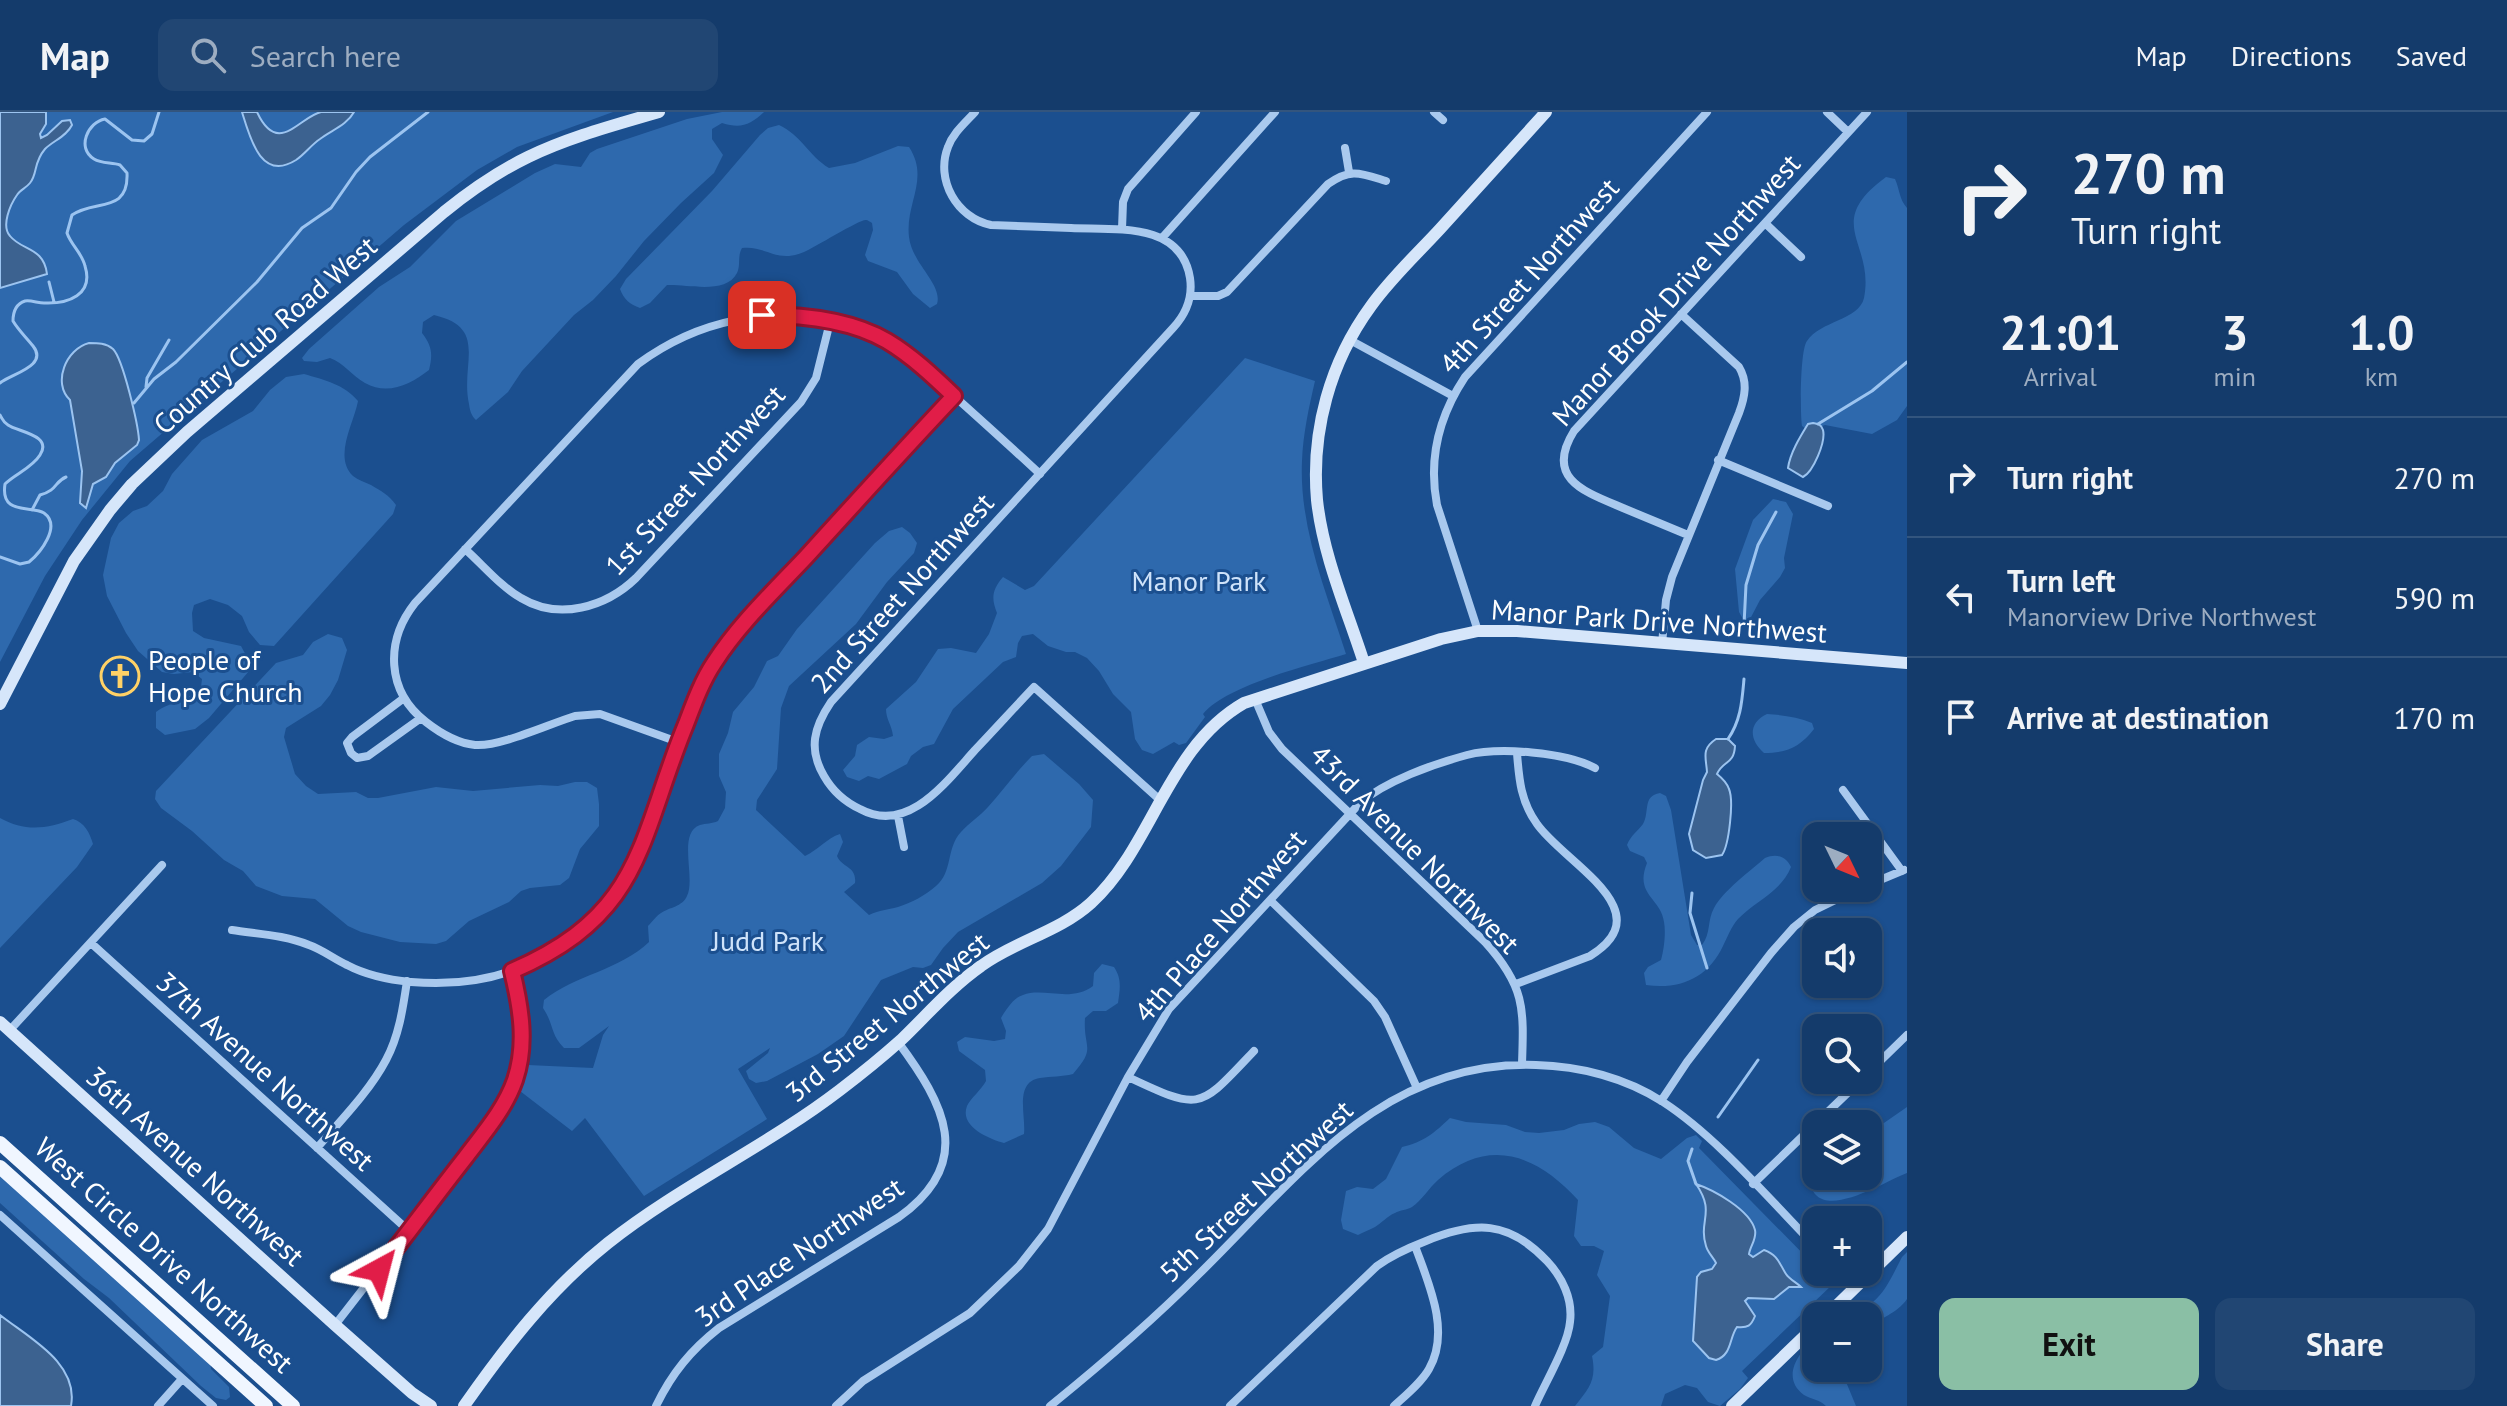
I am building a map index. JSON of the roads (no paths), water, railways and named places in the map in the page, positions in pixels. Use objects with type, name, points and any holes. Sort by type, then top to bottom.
[{"type":"main road","name":"West Circle Drive Northwest","points":[[0,1143],[293,1406]]},
{"type":"main road","name":"West Circle Drive Northwest","points":[[0,1167],[266,1406]]},
{"type":"street","name":"Country Club Road West","points":[[0,704],[61,584],[91,536],[132,484],[187,432],[474,188],[518,162],[578,136],[659,112]]},
{"type":"street","points":[[975,112],[951,139],[944,165],[950,195],[964,212],[981,223],[991,225],[1122,229],[1162,238],[1185,260],[1190,278],[1190,296],[1218,296],[1227,292],[1328,184],[1349,172],[1386,181]]},
{"type":"street","points":[[1122,229],[1123,202],[1128,189],[1196,112]]},
{"type":"street","points":[[1162,238],[1275,112]]},
{"type":"street","points":[[1434,112],[1443,120]]},
{"type":"street","points":[[1364,663],[1328,554],[1317,501],[1317,446],[1321,417],[1338,362],[1372,304],[1546,112]]},
{"type":"street","name":"4th Street Northwest","points":[[1478,631],[1433,485],[1439,429],[1453,396],[1465,377],[1707,112]]},
{"type":"street","points":[[1827,112],[1848,132]]},
{"type":"street","name":"Manor Brook Drive Northwest","points":[[1688,535],[1581,490],[1569,478],[1563,460],[1564,451],[1574,431],[1867,112]]},
{"type":"street","points":[[1345,148],[1349,172]]},
{"type":"street","points":[[1765,223],[1801,257]]},
{"type":"street","name":"2nd Street Northwest","points":[[898,816],[880,817],[865,812],[836,791],[826,779],[815,756],[815,730],[820,718],[831,702],[1181,319],[1190,296]]},
{"type":"street","points":[[1662,644],[1668,592],[1744,399],[1742,373],[1681,314]]},
{"type":"street","points":[[678,742],[611,717],[589,714],[495,743],[478,745],[448,736],[421,718],[404,698],[393,669],[398,631],[415,603],[622,379],[655,352],[695,331],[739,318],[781,315],[830,322],[869,332],[900,349],[1040,474]]},
{"type":"street","name":"1st Street Northwest","points":[[465,549],[514,594],[537,606],[575,608],[600,604],[611,598],[636,578],[801,402],[816,378],[830,322]]},
{"type":"street","points":[[1350,340],[1453,396]]},
{"type":"street","points":[[232,930],[310,945],[363,972],[432,983],[472,981],[512,971],[567,943],[617,894],[644,843],[678,742],[712,665],[732,639],[954,396]]},
{"type":"street","points":[[1718,460],[1828,506]]},
{"type":"street","name":"Manor Park Drive Northwest","points":[[1364,663],[1478,631],[1517,631],[1907,663]]},
{"type":"street","name":"3rd Street Northwest","points":[[464,1406],[499,1356],[538,1309],[608,1243],[800,1119],[839,1090],[898,1042],[985,962],[1056,926],[1091,903],[1132,851],[1160,800],[1210,728],[1229,711],[1255,699],[1364,663]]},
{"type":"street","points":[[904,847],[898,816],[911,811],[936,792],[1034,687],[1160,800]]},
{"type":"street","points":[[404,698],[352,737],[347,743],[351,753],[362,759],[421,718]]},
{"type":"street","name":"43rd Avenue Northwest","points":[[1255,699],[1275,741],[1485,942],[1504,964],[1516,984],[1523,1015],[1522,1064]]},
{"type":"street","points":[[1516,984],[1601,949],[1614,935],[1618,918],[1616,908],[1605,891],[1546,836],[1528,811],[1519,785],[1517,753]]},
{"type":"street","name":"4th Place Northwest","points":[[836,1406],[863,1381],[970,1313],[1019,1266],[1055,1216],[1128,1077],[1169,1009],[1371,794],[1396,780],[1467,755],[1517,753],[1574,758],[1595,768]]},
{"type":"street","points":[[1843,790],[1905,870],[1882,879]]},
{"type":"street","points":[[5,1027],[91,943],[162,865]]},
{"type":"street","points":[[1270,900],[1374,1001],[1385,1017],[1417,1088]]},
{"type":"street","points":[[1661,1101],[1771,953],[1794,927],[1815,910],[1831,902]]},
{"type":"street","name":"37th Avenue Northwest","points":[[91,943],[409,1231]]},
{"type":"street","points":[[335,1325],[481,1137],[508,1097],[515,1081],[523,1030],[512,971]]},
{"type":"street","points":[[317,1148],[388,1058],[400,1021],[407,981]]},
{"type":"street","name":"36th Avenue Northwest","points":[[5,1027],[335,1325],[431,1406]]},
{"type":"street","points":[[1882,1059],[1907,1035]]},
{"type":"street","name":"3rd Place Northwest","points":[[656,1406],[676,1369],[712,1334],[899,1217],[934,1184],[945,1152],[942,1121],[932,1091],[898,1042]]},
{"type":"street","points":[[1128,1077],[1175,1098],[1194,1101],[1217,1090],[1254,1051]]},
{"type":"street","points":[[1522,1064],[1569,1067],[1601,1075],[1628,1084],[1661,1101],[1709,1139],[1802,1233]]},
{"type":"street","name":"5th Street Northwest","points":[[1051,1406],[1148,1323],[1332,1142],[1366,1115],[1417,1088],[1462,1072],[1487,1066],[1522,1064]]},
{"type":"street","points":[[1753,1184],[1846,1094]]},
{"type":"street","points":[[0,1215],[213,1406]]},
{"type":"street","points":[[1230,1406],[1377,1266],[1394,1254],[1451,1232],[1477,1226],[1506,1231],[1528,1243],[1564,1284],[1570,1308],[1567,1335],[1535,1406]]},
{"type":"street","points":[[1840,1302],[1907,1237]]},
{"type":"street","points":[[1394,1406],[1429,1369],[1436,1344],[1434,1302],[1415,1246]]},
{"type":"street","points":[[1732,1406],[1802,1338]]},
{"type":"street","points":[[158,1406],[182,1379]]},
{"type":"waterway","points":[[0,383],[27,369],[36,359],[33,346],[13,321],[17,306],[25,301],[62,302],[77,296],[86,284],[84,261],[67,233],[72,215],[116,200],[126,186],[127,173],[120,165],[97,161],[89,154],[85,142],[89,130],[105,119],[132,140],[144,141],[152,134],[159,112]]},
{"type":"waterway","points":[[134,403],[154,379],[176,362],[257,282],[302,228],[331,208],[370,157],[428,112]]},
{"type":"waterway","points":[[49,282],[54,302]]},
{"type":"waterway","points":[[146,387],[147,378],[169,340]]},
{"type":"waterway","points":[[1818,424],[1872,391],[1907,362]]},
{"type":"waterway","points":[[0,415],[8,425],[33,435],[43,448],[33,464],[5,484],[7,501],[18,508],[44,513],[51,525],[43,546],[29,562],[20,564],[0,557]]},
{"type":"waterway","points":[[32,510],[40,495],[50,491],[66,477]]},
{"type":"waterway","points":[[1744,625],[1746,585],[1758,545],[1776,512]]},
{"type":"waterway","points":[[1728,739],[1738,717],[1744,679]]},
{"type":"waterway","points":[[1692,893],[1690,913],[1707,968]]},
{"type":"waterway","points":[[1718,1117],[1758,1060]]},
{"type":"waterway","points":[[1692,1149],[1688,1161],[1696,1184]]},
{"type":"place","name":"People of Hope Church","points":[[120,676]]},
{"type":"park label","name":"Manor Park","points":[[1199,581]]},
{"type":"park label","name":"Judd Park","points":[[768,941]]}]
